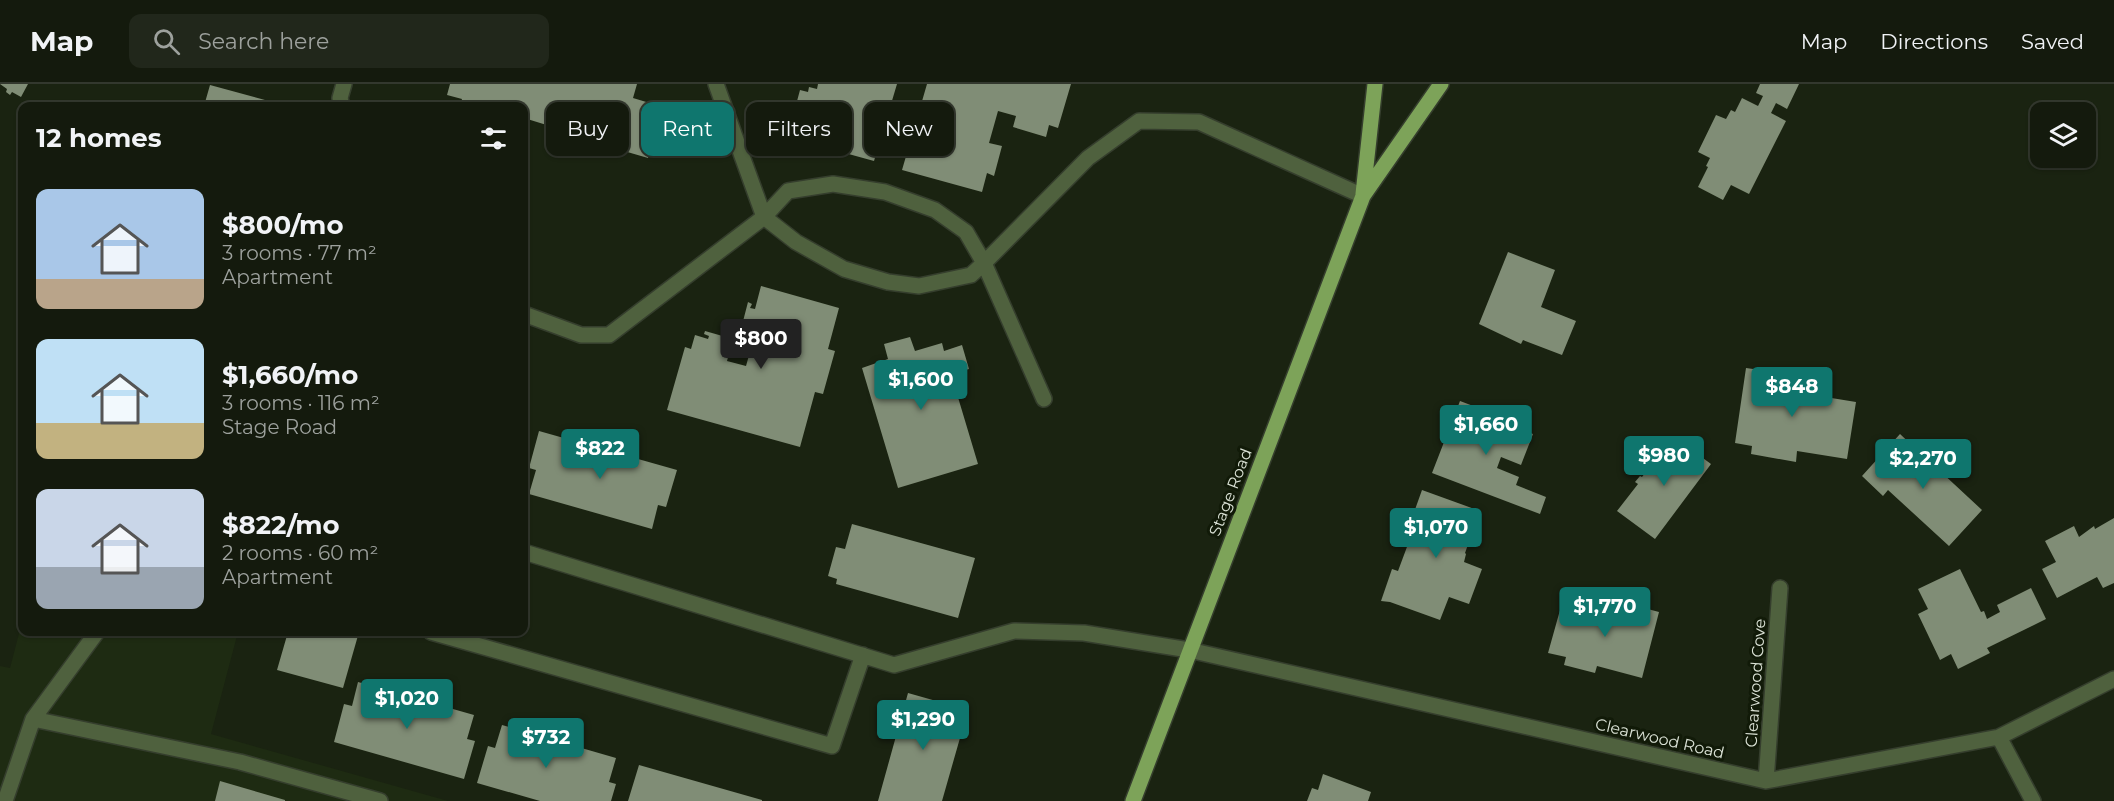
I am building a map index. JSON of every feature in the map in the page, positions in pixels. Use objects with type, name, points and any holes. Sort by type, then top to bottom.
[{"type":"main road","name":"Stage Road","points":[[1363,196],[1375,84]]},
{"type":"main road","name":"Stage Road","points":[[1133,801],[1363,196],[1441,84]]},
{"type":"street","points":[[341,102],[344,84]]},
{"type":"street","points":[[716,84],[764,216],[796,242],[844,269],[888,282],[919,286],[971,275],[1088,158],[1139,121],[1199,122],[1363,196]]},
{"type":"street","points":[[528,315],[581,335],[609,334],[764,216],[788,190],[833,184],[885,192],[935,210],[966,232],[984,263],[1044,399]]},
{"type":"street","name":"Clearwood Road","points":[[528,553],[894,665],[1014,631],[1084,633],[1189,650],[1766,781],[1999,737],[2114,679]]},
{"type":"street","name":"Clearwood Cove","points":[[1766,781],[1780,588]]},
{"type":"street","points":[[5,801],[33,719],[94,636]]},
{"type":"street","points":[[445,636],[832,746],[862,655]]},
{"type":"street","points":[[33,719],[240,762],[380,801]]},
{"type":"street","points":[[1999,737],[2033,801]]},
{"type":"shaded area","points":[[18,636],[237,636],[211,734],[448,801],[0,801],[0,666],[10,668]]},
{"type":"building","points":[[0,84],[28,84],[21,97],[12,92],[10,95],[6,92],[7,89]]},
{"type":"building","points":[[450,84],[637,84],[633,98],[646,102],[641,102],[641,156],[629,152],[629,102],[546,102],[546,125],[528,119],[528,102],[461,102],[462,99],[447,95]]},
{"type":"building","points":[[818,84],[897,84],[892,102],[864,102],[864,156],[875,156],[874,161],[852,155],[852,102],[797,102],[800,90],[808,92],[809,87],[817,89]]},
{"type":"building","points":[[927,84],[1071,84],[1058,128],[1049,125],[1046,137],[1013,127],[1016,116],[998,111],[989,143],[1002,146],[994,176],[987,173],[982,192],[902,170],[906,156],[954,156],[954,102],[922,102]]},
{"type":"building","points":[[1760,84],[1799,84],[1787,109],[1776,103],[1771,113],[1786,121],[1749,194],[1731,185],[1723,200],[1698,187],[1710,158],[1698,152],[1716,115],[1726,119],[1731,110],[1735,112],[1742,98],[1758,106],[1763,96],[1756,93]]},
{"type":"building","points":[[210,85],[272,102],[205,102]]},
{"type":"building","points":[[1508,252],[1555,270],[1541,307],[1576,321],[1562,355],[1523,340],[1521,344],[1479,324]]},
{"type":"building","points":[[761,286],[839,308],[828,349],[835,351],[823,394],[815,392],[800,447],[667,410],[685,347],[691,349],[695,335],[708,339],[709,336],[704,334],[705,331],[733,339],[732,343],[728,341],[727,345],[731,346],[727,361],[746,366],[755,334],[747,332],[749,326],[744,325],[743,330],[741,329],[748,302],[752,304],[750,308],[755,309]]},
{"type":"building","points":[[910,337],[915,351],[942,343],[944,351],[962,345],[969,369],[951,374],[978,464],[898,488],[862,368],[888,359],[884,344]]},
{"type":"building","points":[[1746,368],[1816,378],[1813,395],[1856,402],[1847,459],[1797,451],[1796,462],[1751,454],[1752,446],[1735,443]]},
{"type":"building","points":[[1460,401],[1505,418],[1503,422],[1533,434],[1521,465],[1501,457],[1497,468],[1519,477],[1516,485],[1546,497],[1540,514],[1432,473]]},
{"type":"building","points":[[539,431],[677,470],[666,507],[658,505],[652,529],[529,494],[536,470],[529,468]]},
{"type":"building","points":[[1900,434],[1934,466],[1937,462],[1943,468],[1940,471],[1982,510],[1949,546],[1888,490],[1883,496],[1862,476]]},
{"type":"building","points":[[1673,436],[1711,464],[1655,539],[1617,511],[1638,484],[1635,482],[1640,476],[1642,477]]},
{"type":"building","points":[[1422,490],[1480,511],[1464,562],[1482,569],[1469,604],[1449,597],[1440,620],[1390,602],[1381,601],[1392,569],[1398,571],[1417,520],[1412,518]]},
{"type":"building","points":[[2114,518],[2114,583],[2103,588],[2097,577],[2057,598],[2042,569],[2056,562],[2045,541],[2074,526],[2079,537],[2094,526],[2095,529]]},
{"type":"building","points":[[852,524],[975,558],[958,618],[836,584],[837,579],[828,576],[836,547],[845,549]]},
{"type":"building","points":[[1960,569],[1981,612],[1984,611],[1987,619],[2000,612],[1997,605],[2031,588],[2046,619],[1987,648],[1990,653],[1958,669],[1951,654],[1940,660],[1918,614],[1928,609],[1918,589]]},
{"type":"building","points":[[1614,600],[1659,612],[1642,678],[1597,666],[1595,673],[1564,665],[1566,657],[1548,653],[1562,603],[1610,616]]},
{"type":"building","points":[[287,636],[358,636],[343,688],[277,670]]},
{"type":"building","points":[[358,682],[474,715],[467,739],[475,741],[464,779],[334,742],[344,704],[352,706]]},
{"type":"building","points":[[908,693],[968,710],[942,801],[878,801]]},
{"type":"building","points":[[502,725],[616,758],[609,782],[616,784],[611,801],[540,801],[477,783],[488,746],[495,748]]},
{"type":"building","points":[[639,765],[762,800],[762,801],[628,801]]},
{"type":"building","points":[[1323,774],[1371,792],[1368,801],[1307,801],[1312,788],[1318,790]]},
{"type":"building","points":[[220,781],[285,800],[285,801],[215,801]]}]
